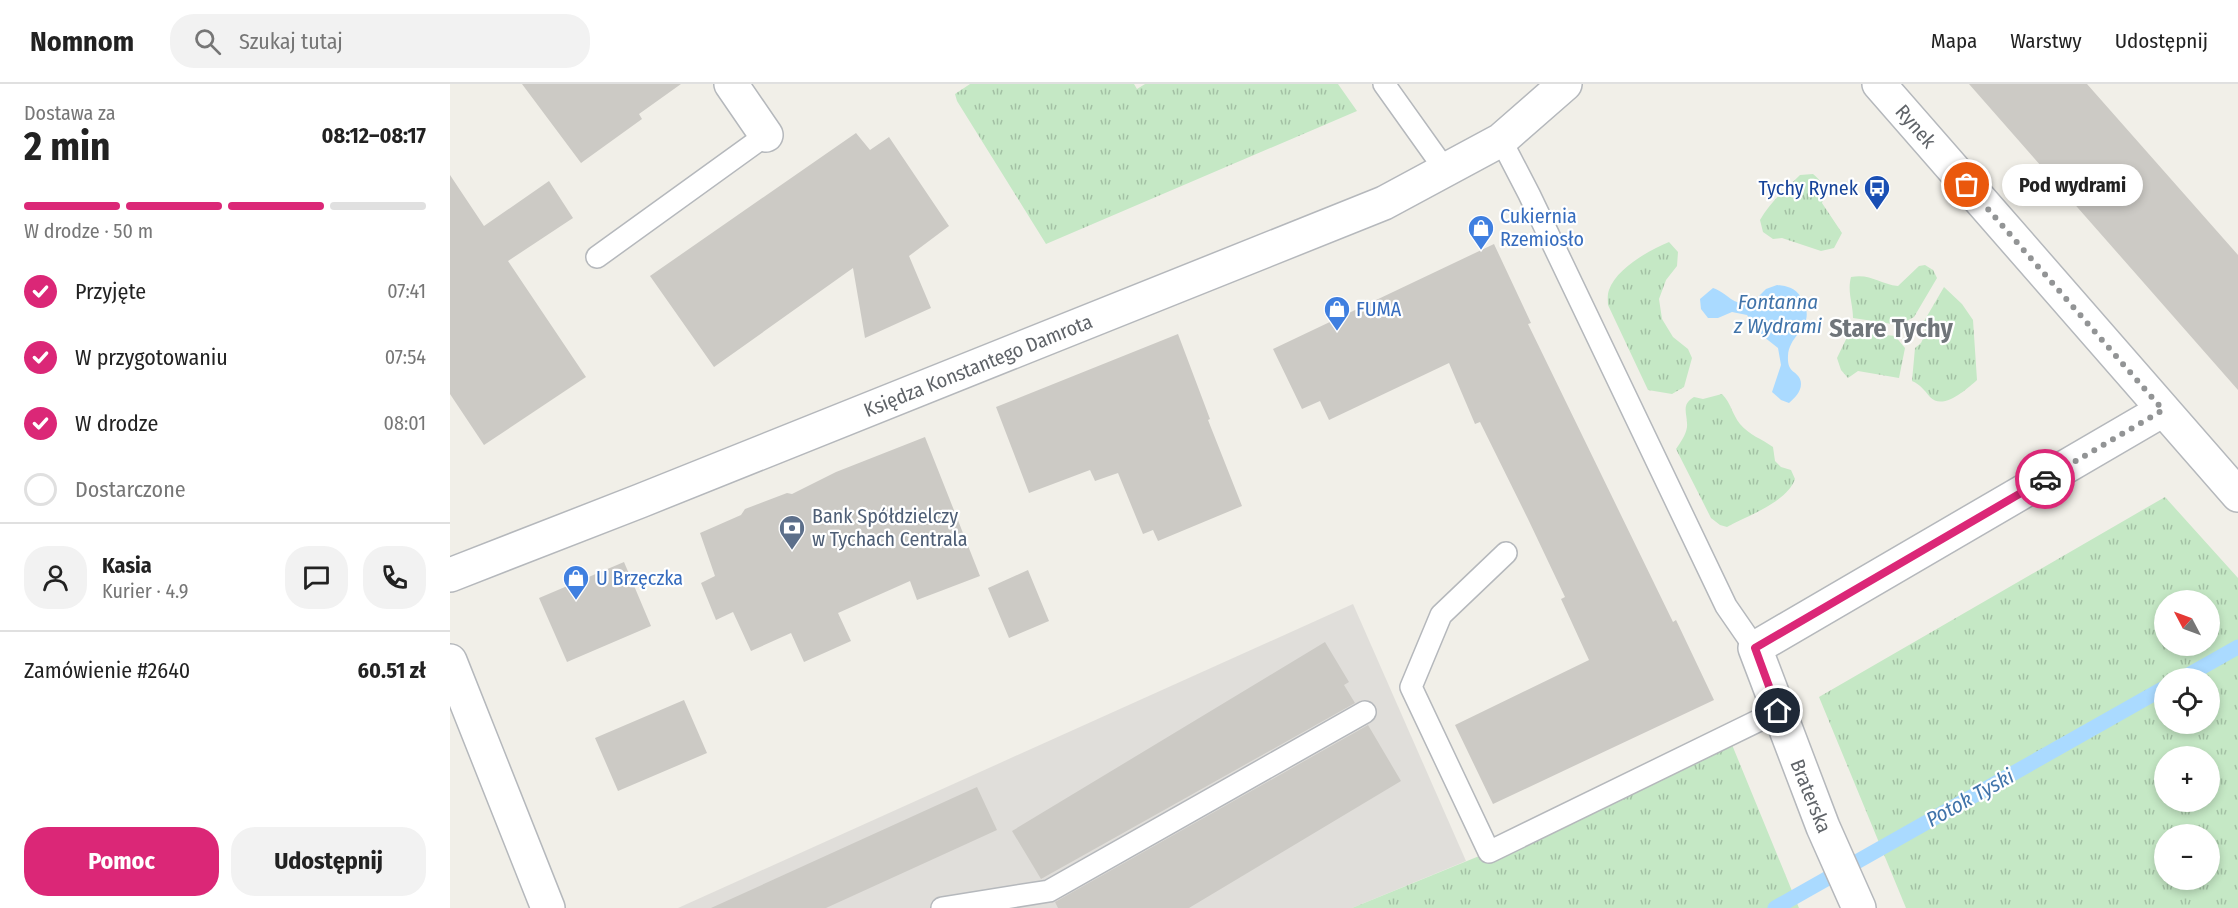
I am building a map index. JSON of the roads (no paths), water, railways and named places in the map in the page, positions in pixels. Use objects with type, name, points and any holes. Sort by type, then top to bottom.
[{"type":"street","points":[[732,84],[766,135]]},
{"type":"street","points":[[1501,140],[1565,84]]},
{"type":"street","name":"Rynek","points":[[1879,84],[2238,495]]},
{"type":"street","name":"Księdza Konstantego Damrota","points":[[450,575],[1384,203],[1501,140]]},
{"type":"street","points":[[1755,648],[2163,410]]},
{"type":"street","name":"Braterska","points":[[1755,648],[1823,827],[1859,908]]},
{"type":"street","points":[[450,661],[548,908]]},
{"type":"lane","points":[[1384,84],[1446,171]]},
{"type":"lane","points":[[597,257],[766,135]]},
{"type":"lane","points":[[1501,140],[1726,606],[1755,648]]},
{"type":"lane","points":[[1506,553],[1441,615],[1411,687],[1489,852],[1778,711]]},
{"type":"lane","points":[[942,908],[1049,891],[1365,712]]},
{"type":"water","name":"Fontanna z Wydrami","points":[[1777,285],[1790,288],[1799,294],[1806,307],[1807,316],[1802,329],[1793,341],[1788,356],[1789,366],[1801,383],[1798,393],[1789,403],[1781,400],[1772,392],[1781,365],[1778,348],[1759,333],[1747,315],[1732,312],[1718,318],[1708,318],[1701,309],[1700,299],[1713,288],[1739,303],[1752,303],[1766,289]]},
{"type":"waterway","name":"Potok Tyski","points":[[2201,668],[2238,647]]},
{"type":"waterway","name":"Potok Tyski","points":[[1775,908],[2154,694]]},
{"type":"place","name":"Pod wydrami","points":[[1967,185]]},
{"type":"place","name":"Tychy Rynek","points":[[1877,211]]},
{"type":"place","name":"Cukiernia Rzemiosło","points":[[1481,251]]},
{"type":"place","name":"FUMA","points":[[1337,332]]},
{"type":"place","name":"Bank Spółdzielczy w Tychach Centrala","points":[[792,551]]},
{"type":"place","name":"U Brzęczka","points":[[576,601]]},
{"type":"district","name":"Stare Tychy","points":[[1891,328]]}]
